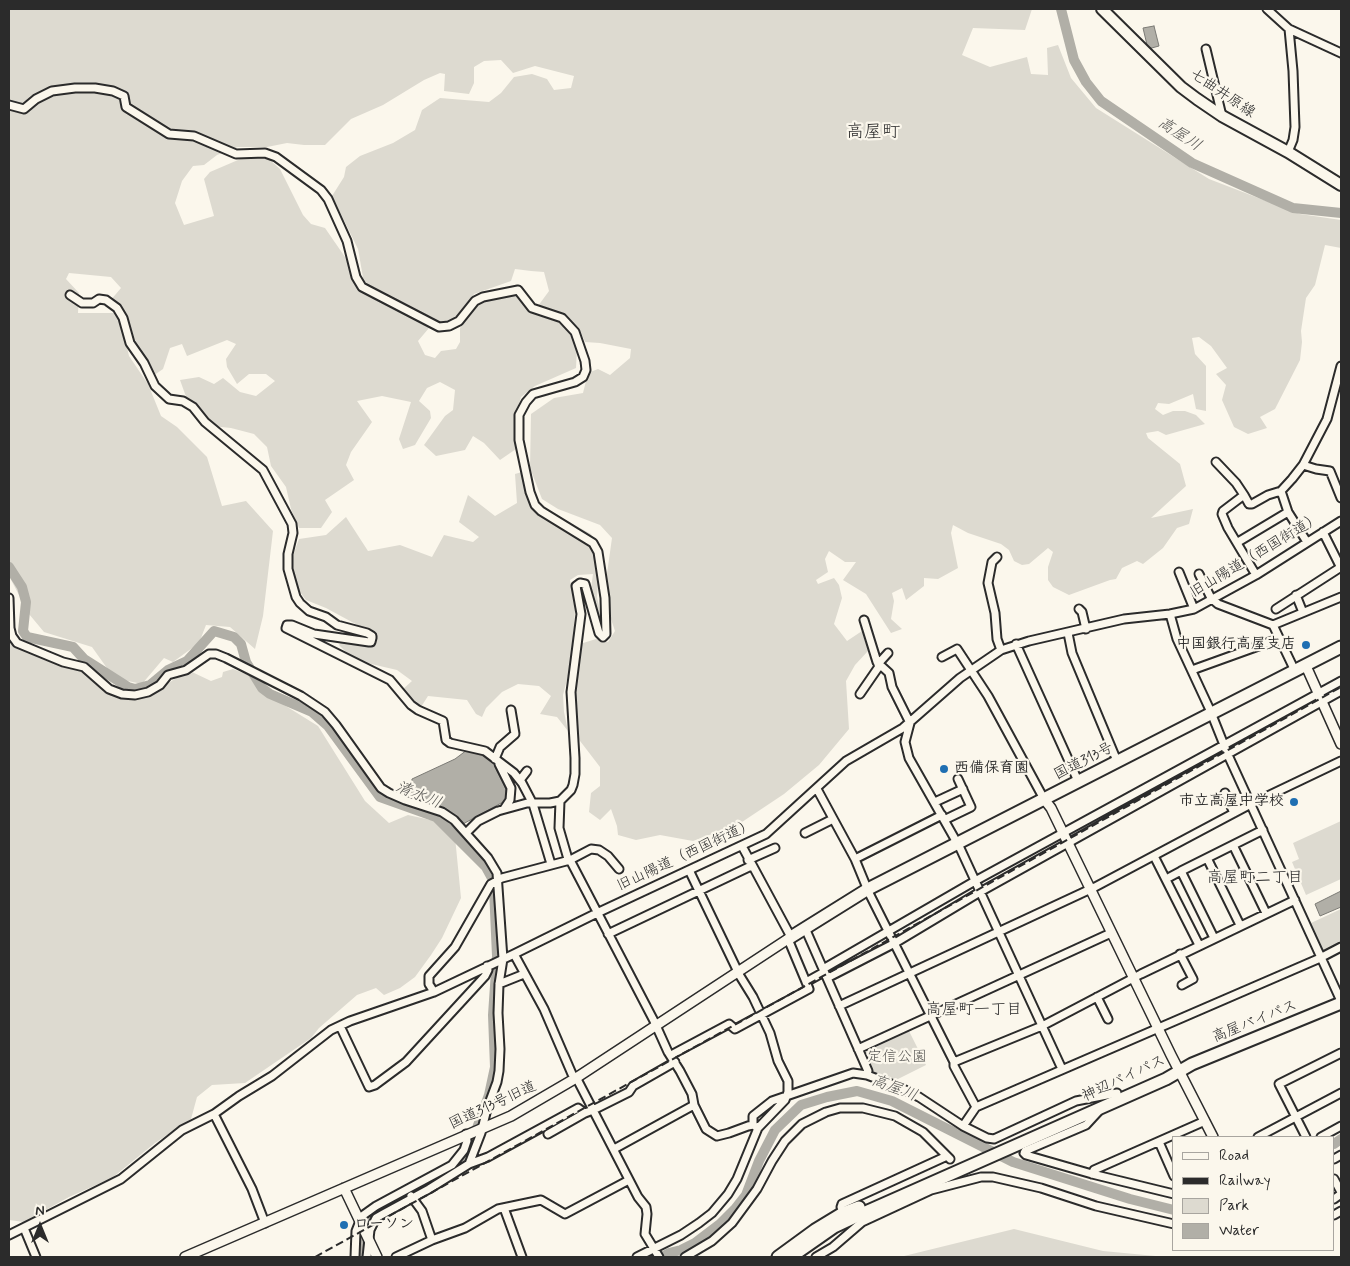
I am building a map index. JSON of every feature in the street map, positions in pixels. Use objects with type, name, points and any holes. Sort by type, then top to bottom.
[{"type":"highway","name":"国道313号","points":[[789,938],[868,889],[1341,647]]},
{"type":"highway","name":"高屋バイパス","points":[[1179,1070],[1341,1002]]},
{"type":"highway","name":"神辺バイパス","points":[[791,1257],[834,1227],[1163,1072],[1179,1070]]},
{"type":"highway","name":"神辺バイパス","points":[[999,1149],[1166,1079],[1179,1070]]},
{"type":"highway","name":"神辺バイパス","points":[[778,1257],[815,1230],[843,1214],[968,1165]]},
{"type":"main road","name":"七曲井原線","points":[[1102,9],[1181,86],[1222,116],[1288,152],[1341,185]]},
{"type":"street","points":[[1267,9],[1289,29],[1341,53]]},
{"type":"street","points":[[1288,152],[1293,140],[1295,127],[1289,29]]},
{"type":"street","points":[[1206,49],[1222,116]]},
{"type":"street","points":[[9,105],[24,108],[52,91],[75,88],[96,88],[113,91],[124,96],[126,107],[169,134],[194,136],[236,154],[265,153],[276,157],[320,190],[337,217],[356,277],[362,287],[439,327],[449,326],[459,321],[475,301],[483,297],[518,290],[532,308],[562,318],[575,332],[586,361],[586,370],[583,377],[575,382],[533,394],[519,415],[519,440],[530,492],[535,505],[541,511],[593,543],[598,552],[605,598],[607,627],[606,634],[603,637],[599,633],[585,584],[580,583],[576,586],[581,614],[571,692],[575,774],[573,785],[560,801],[559,828],[569,860],[670,1055],[697,1103],[706,1129],[713,1135],[724,1135],[756,1127]]},
{"type":"street","points":[[70,295],[82,303],[93,303],[99,299],[106,300],[117,308],[123,318],[130,343],[144,363],[154,386],[169,399],[183,401],[193,408],[205,422],[263,470],[292,524],[293,534],[288,554],[288,569],[300,603],[309,611],[326,617],[337,625],[367,633],[372,638],[369,642],[314,634],[292,625],[287,625],[286,628],[390,680],[411,705],[443,721],[446,740],[450,743],[485,751],[514,773],[533,804],[550,864]]},
{"type":"street","points":[[1216,462],[1236,483],[1249,504],[1281,491],[1303,465],[1330,412],[1341,366]]},
{"type":"street","points":[[1303,465],[1330,471],[1341,498]]},
{"type":"street","points":[[1334,479],[1341,474]]},
{"type":"street","points":[[1281,491],[1288,512],[1307,542]]},
{"type":"street","points":[[1244,495],[1222,512],[1228,528],[1256,575]]},
{"type":"street","points":[[1238,542],[1288,512]]},
{"type":"street","name":"旧山陽道（西国街道）","points":[[9,1235],[121,1179],[182,1130],[214,1114],[238,1096],[272,1076],[327,1033],[340,1026],[434,992],[596,913],[766,834],[855,755],[910,723],[934,699],[970,670],[1001,650],[1016,644],[1124,619],[1170,614],[1194,609],[1256,575],[1341,521]]},
{"type":"street","points":[[1276,609],[1341,567],[1323,532]]},
{"type":"street","points":[[997,557],[992,562],[988,583],[995,614],[997,639],[1001,650]]},
{"type":"street","points":[[1179,572],[1194,609]]},
{"type":"street","points":[[1198,574],[1213,600],[1228,609],[1273,626],[1341,597]]},
{"type":"street","points":[[1296,595],[1302,610]]},
{"type":"street","points":[[9,598],[10,628],[12,636],[17,643],[63,662],[84,667],[109,688],[122,694],[136,695],[148,692],[160,685],[168,675],[186,670],[209,654],[216,654],[241,665],[301,696],[325,712],[381,788],[405,800],[442,812],[454,820],[492,864],[497,873],[495,881],[454,947],[430,976],[429,984],[434,992]]},
{"type":"street","points":[[1079,609],[1082,612],[1086,629]]},
{"type":"street","points":[[1170,614],[1177,639],[1228,755],[1341,1002]]},
{"type":"street","points":[[864,620],[879,665],[888,674],[892,687],[910,723],[905,742],[909,756],[958,844],[1062,1069]]},
{"type":"street","points":[[1273,626],[1278,639],[1320,698],[1341,744]]},
{"type":"street","points":[[1068,633],[1072,653],[1117,761]]},
{"type":"street","points":[[1192,670],[1278,639]]},
{"type":"street","points":[[1016,644],[1078,782]]},
{"type":"street","points":[[942,657],[957,649],[988,696],[1044,799],[1050,806],[1212,1136]]},
{"type":"street","points":[[860,694],[888,653]]},
{"type":"street","points":[[806,982],[895,942],[980,892],[1228,755],[1320,698],[1341,682]]},
{"type":"street","points":[[825,973],[889,931],[975,881],[1224,744],[1320,698],[1341,691]]},
{"type":"street","points":[[504,809],[510,800],[509,781],[496,760],[500,747],[515,734],[511,710]]},
{"type":"street","points":[[839,1006],[1091,889],[1251,804],[1341,761]]},
{"type":"street","points":[[520,780],[527,771]]},
{"type":"street","points":[[855,859],[943,818],[972,807],[958,778]]},
{"type":"street","points":[[817,789],[855,859],[909,974],[976,1107]]},
{"type":"street","points":[[935,802],[963,789]]},
{"type":"street","points":[[1225,793],[1234,813]]},
{"type":"street","points":[[466,833],[478,822],[504,809],[528,803],[560,801]]},
{"type":"street","points":[[805,833],[833,819]]},
{"type":"street","points":[[1166,879],[1263,830]]},
{"type":"street","points":[[1233,845],[1266,913]]},
{"type":"street","points":[[670,1055],[729,1024],[735,1029],[808,989],[789,938],[749,863],[742,846]]},
{"type":"street","points":[[608,934],[699,892],[775,848]]},
{"type":"street","points":[[495,881],[569,860],[591,849],[599,850],[608,856],[619,869]]},
{"type":"street","points":[[1154,856],[1199,945]]},
{"type":"street","points":[[1207,858],[1240,925]]},
{"type":"street","points":[[637,1257],[681,1235],[712,1213],[728,1194],[737,1179],[756,1127],[786,1097],[788,1087],[788,1080],[778,1061],[770,1033],[689,870]]},
{"type":"street","points":[[1181,871],[1214,938]]},
{"type":"street","points":[[367,1257],[368,1238],[376,1218],[452,1165],[464,1150],[467,1141],[476,1130],[487,1110],[497,1082],[499,1070],[499,984],[502,959],[495,881]]},
{"type":"street","points":[[954,1062],[1042,1026],[1180,954],[1295,900]]},
{"type":"street","points":[[805,928],[868,1071],[867,1075]]},
{"type":"street","points":[[858,1050],[1112,932]]},
{"type":"street","name":"国道313号旧道","points":[[184,1257],[517,1112],[576,1078],[789,938]]},
{"type":"street","points":[[963,1126],[976,1107],[1341,947]]},
{"type":"street","points":[[514,954],[544,1009],[572,1074],[576,1078],[614,1149],[628,1180],[646,1207],[648,1214],[645,1234],[659,1257]]},
{"type":"street","points":[[1180,954],[1192,979],[1182,985]]},
{"type":"street","points":[[340,1026],[369,1087],[375,1085],[406,1062],[485,976],[490,965]]},
{"type":"street","points":[[499,984],[524,974]]},
{"type":"street","points":[[1097,997],[1108,1019]]},
{"type":"street","points":[[1306,1136],[1279,1084],[1341,1053]]},
{"type":"street","points":[[548,1134],[585,1112],[629,1092],[633,1086],[675,1062]]},
{"type":"street","points":[[756,1127],[753,1116],[772,1101],[853,1073],[867,1075],[899,1087],[963,1126],[987,1138],[994,1139],[1076,1101],[1117,1093]]},
{"type":"street","points":[[1260,1136],[1341,1093]]},
{"type":"street","points":[[614,1149],[697,1103]]},
{"type":"street","points":[[1104,1105],[1086,1125],[1024,1151],[1024,1153],[1092,1174],[1172,1194]]},
{"type":"street","points":[[355,1257],[356,1231],[360,1222],[376,1206],[410,1194],[469,1164],[488,1157],[578,1108],[585,1112]]},
{"type":"street","points":[[685,1257],[712,1241],[732,1224],[758,1189],[772,1161],[785,1141],[802,1124],[820,1114],[840,1108],[863,1108],[895,1116],[923,1132],[948,1158],[842,1204],[843,1214]]},
{"type":"street","points":[[214,1114],[252,1189],[265,1222]]},
{"type":"street","points":[[1172,1136],[1205,1121]]},
{"type":"street","points":[[1323,1136],[1341,1126]]},
{"type":"street","points":[[469,1164],[476,1130]]},
{"type":"street","points":[[1092,1174],[1094,1170],[1172,1136]]},
{"type":"street","points":[[1159,1142],[1172,1171]]},
{"type":"street","points":[[968,1165],[973,1178]]},
{"type":"street","points":[[816,1257],[829,1250],[862,1222],[931,1190],[973,1178],[993,1177],[1096,1206],[1172,1224]]},
{"type":"street","points":[[396,1257],[432,1240],[465,1228],[498,1209],[541,1200],[564,1214],[628,1180]]},
{"type":"street","points":[[1336,1180],[1341,1193]]},
{"type":"street","points":[[344,1188],[378,1257]]},
{"type":"street","points":[[410,1194],[422,1212],[432,1240]]},
{"type":"street","points":[[504,1208],[522,1257]]},
{"type":"street","points":[[834,1227],[840,1239]]},
{"type":"street","points":[[24,1228],[36,1257]]},
{"type":"green space","points":[[9,9],[1032,9],[1025,30],[973,28],[962,55],[990,67],[1027,57],[1031,74],[1048,75],[1047,48],[1058,45],[1071,78],[1096,108],[1209,179],[1300,214],[1341,220],[1341,248],[1325,245],[1315,285],[1306,298],[1301,331],[1300,360],[1275,409],[1260,417],[1267,428],[1248,434],[1234,427],[1222,400],[1226,385],[1216,374],[1227,368],[1211,346],[1199,337],[1192,338],[1195,354],[1206,366],[1206,411],[1196,409],[1193,394],[1169,404],[1158,403],[1155,409],[1163,415],[1173,411],[1185,411],[1196,415],[1205,424],[1166,435],[1158,431],[1146,433],[1148,438],[1180,464],[1186,486],[1151,518],[1193,509],[1189,524],[1177,528],[1163,548],[1143,564],[1137,561],[1122,568],[1116,579],[1069,595],[1053,587],[1048,580],[1048,567],[1053,552],[1048,548],[1029,564],[1022,565],[1014,561],[1009,550],[1001,544],[968,533],[953,525],[951,533],[958,568],[938,579],[924,578],[924,586],[906,600],[902,588],[892,593],[894,601],[891,619],[902,629],[891,633],[866,594],[843,580],[856,562],[845,562],[829,551],[825,559],[828,572],[816,580],[818,584],[834,578],[839,585],[842,598],[834,624],[847,641],[862,631],[868,651],[855,665],[846,681],[849,729],[819,765],[784,794],[739,824],[693,841],[660,835],[636,840],[618,835],[611,809],[600,820],[589,812],[591,793],[600,786],[600,767],[577,737],[575,680],[580,644],[596,639],[608,642],[615,631],[603,602],[612,538],[600,525],[558,509],[542,499],[530,468],[531,414],[554,398],[583,393],[588,373],[598,369],[610,375],[630,358],[631,349],[585,342],[579,328],[562,313],[538,306],[549,291],[544,272],[515,269],[511,281],[474,294],[463,312],[451,324],[437,325],[364,283],[358,249],[332,196],[344,177],[346,167],[360,156],[393,143],[415,130],[422,110],[440,98],[489,102],[501,93],[514,77],[532,74],[547,79],[554,90],[571,88],[574,76],[535,66],[513,73],[501,60],[484,61],[474,67],[474,83],[469,94],[444,91],[445,74],[440,73],[424,80],[383,105],[351,119],[325,145],[287,143],[267,147],[238,147],[217,155],[204,165],[193,166],[182,181],[175,203],[184,225],[214,216],[204,179],[210,172],[252,154],[270,160],[280,169],[303,215],[311,224],[325,228],[345,257],[353,277],[361,288],[429,328],[418,341],[425,355],[435,358],[441,351],[456,349],[460,342],[460,328],[478,301],[516,292],[537,314],[564,323],[577,348],[576,368],[535,386],[521,397],[516,418],[516,449],[500,460],[484,443],[473,436],[465,450],[436,456],[424,445],[445,416],[453,410],[455,390],[440,382],[427,388],[419,401],[430,411],[431,418],[415,445],[403,449],[399,439],[411,402],[382,396],[357,401],[372,422],[351,452],[346,465],[354,480],[325,500],[332,512],[321,528],[299,528],[291,509],[286,487],[271,466],[267,447],[254,434],[231,428],[203,425],[189,405],[180,380],[199,377],[214,384],[223,378],[240,392],[256,396],[275,381],[266,374],[249,374],[237,384],[227,367],[226,359],[236,344],[227,340],[187,356],[182,344],[170,348],[163,369],[150,378],[129,349],[121,312],[110,301],[121,288],[111,277],[69,273],[66,279],[79,293],[78,313],[119,313],[129,356],[148,384],[161,416],[177,427],[207,457],[222,506],[246,501],[273,531],[263,616],[255,649],[230,627],[206,625],[199,643],[173,662],[164,658],[142,684],[114,678],[92,647],[44,632],[29,614],[9,576]]},
{"type":"green space","points":[[522,472],[532,503],[541,515],[558,516],[591,534],[600,554],[597,597],[603,623],[598,623],[590,596],[593,574],[578,575],[570,580],[575,610],[572,660],[563,695],[568,731],[557,717],[540,714],[551,696],[539,686],[518,684],[502,692],[486,708],[482,717],[476,714],[467,700],[428,696],[421,707],[402,690],[412,681],[397,670],[354,660],[339,645],[344,635],[356,634],[363,628],[326,608],[306,600],[297,588],[289,566],[299,539],[326,535],[346,517],[368,551],[400,545],[432,557],[444,535],[473,542],[479,537],[459,522],[468,495],[495,516],[517,503],[515,474]]},
{"type":"green space","points":[[9,640],[19,648],[85,672],[131,698],[149,695],[178,677],[192,672],[211,681],[222,677],[223,672],[233,669],[258,679],[260,690],[318,726],[365,801],[389,823],[408,815],[440,822],[455,837],[461,898],[442,938],[415,977],[400,988],[384,995],[376,988],[357,995],[319,1028],[311,1038],[245,1083],[212,1085],[197,1097],[191,1119],[155,1143],[112,1178],[69,1197],[24,1222],[9,1220]]},
{"type":"green space","points":[[1341,821],[1341,879],[1306,895],[1292,862],[1299,859],[1293,843]]},
{"type":"green space","points":[[1341,909],[1341,942],[1326,951],[1323,950],[1311,923]]},
{"type":"green space","name":"定信公園","points":[[909,1031],[926,1065],[894,1081],[872,1074],[864,1053]]},
{"type":"green space","points":[[1014,1229],[1103,1251],[1166,1257],[900,1257]]},
{"type":"water","points":[[1154,26],[1159,46],[1148,49],[1143,28]]},
{"type":"water","points":[[467,750],[476,751],[493,761],[506,789],[506,798],[503,802],[463,824],[448,810],[435,804],[407,797],[411,790],[412,779],[455,759]]},
{"type":"water","points":[[1341,891],[1341,907],[1320,916],[1315,904]]},
{"type":"waterway","name":"高屋川","points":[[1061,9],[1074,60],[1086,82],[1101,101],[1192,163],[1293,208],[1341,213]]},
{"type":"waterway","name":"清水川","points":[[9,567],[22,587],[26,602],[23,631],[27,637],[73,647],[84,659],[128,687],[135,689],[150,685],[168,670],[187,661],[214,631],[234,637],[241,644],[246,662],[262,688],[270,694],[312,712],[328,726],[380,797],[436,817],[486,867],[492,878],[497,956],[493,1015],[495,1067],[489,1095],[468,1153],[460,1164],[374,1212],[364,1226],[360,1257]]},
{"type":"waterway","name":"高屋川","points":[[662,1257],[695,1243],[720,1224],[735,1209],[746,1195],[759,1161],[775,1130],[801,1105],[857,1091],[892,1101],[1013,1162],[1130,1199],[1172,1210]]},
{"type":"waterway","name":"高屋川","points":[[1335,1143],[1341,1139]]},
{"type":"railway","points":[[315,1257],[1341,687]]},
{"type":"place","name":"中国銀行高屋支店","points":[[1306,645]]},
{"type":"place","name":"西備保育園","points":[[944,769]]},
{"type":"place","name":"市立高屋中学校","points":[[1294,802]]},
{"type":"place","name":"ローソン","points":[[344,1225]]},
{"type":"district","name":"高屋町","points":[[873,133]]},
{"type":"district","name":"高屋町二丁目","points":[[1255,879]]},
{"type":"district","name":"高屋町一丁目","points":[[974,1011]]}]
